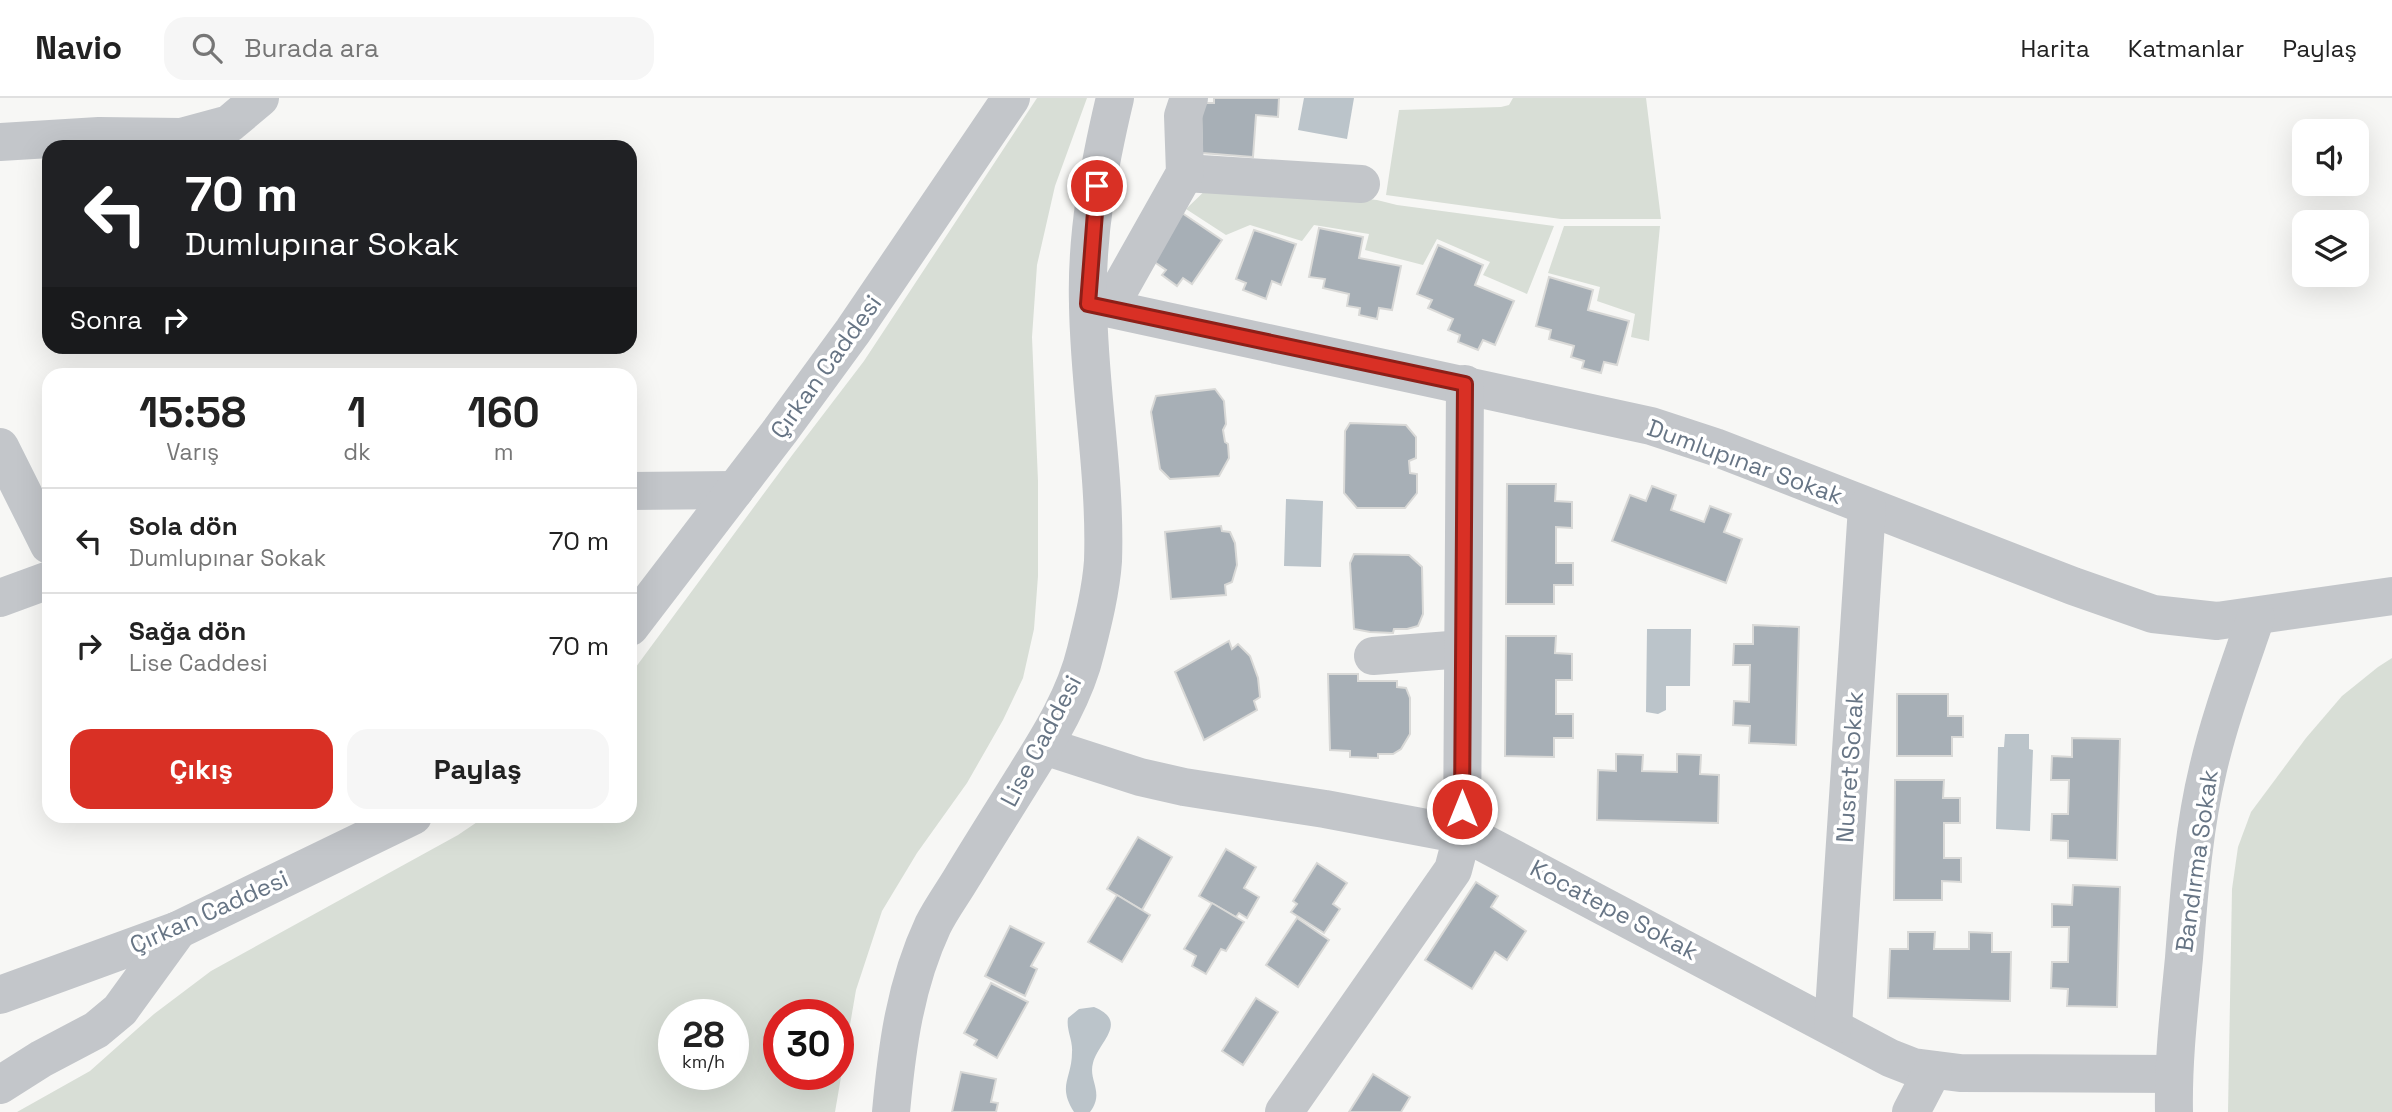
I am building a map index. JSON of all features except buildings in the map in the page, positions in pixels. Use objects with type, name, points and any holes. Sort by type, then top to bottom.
[{"type":"street","points":[[0,142],[99,136],[181,137],[229,124],[260,98]]},
{"type":"street","name":"Çırkan Caddesi","points":[[637,618],[853,331],[1011,98]]},
{"type":"street","name":"Lise Caddesi","points":[[891,1112],[896,1053],[907,997],[934,923],[1044,746],[1066,704],[1086,654],[1103,563],[1098,306],[1090,256],[1100,161],[1115,98]]},
{"type":"street","points":[[1098,306],[1185,173],[1183,116],[1189,98]]},
{"type":"street","points":[[1185,173],[1361,184]]},
{"type":"street","name":"Dumlupınar Sokak","points":[[1098,306],[1650,426],[1715,447],[2073,586],[2153,614],[2217,621],[2392,596]]},
{"type":"street","points":[[1284,1112],[1453,870],[1462,836],[1465,384]]},
{"type":"street","points":[[0,447],[42,531]]},
{"type":"street","points":[[637,491],[735,490]]},
{"type":"street","name":"Nusret Sokak","points":[[1833,1026],[1867,507]]},
{"type":"street","points":[[0,598],[42,583]]},
{"type":"street","name":"Bandırma Sokak","points":[[2175,1112],[2174,1074],[2190,883],[2208,770],[2222,718],[2256,617]]},
{"type":"street","points":[[1373,656],[1463,649]]},
{"type":"street","name":"Kocatepe Sokak","points":[[1044,746],[1140,777],[1184,787],[1325,809],[1462,836],[1498,849],[1890,1058],[1913,1067],[1960,1073],[2174,1074]]},
{"type":"street","name":"Çırkan Caddesi","points":[[0,995],[178,930],[399,823]]},
{"type":"street","points":[[0,1085],[41,1059],[96,1030],[120,1010],[178,930]]},
{"type":"street","points":[[1911,1112],[1933,1070]]},
{"type":"shaded area","points":[[1037,98],[1087,98],[1055,186],[1037,265],[1032,337],[1038,481],[1038,576],[1034,629],[1023,678],[1003,720],[967,783],[917,853],[882,911],[854,1002],[854,999],[763,999],[763,1090],[839,1090],[835,1112],[17,1112],[90,1071],[154,1014],[211,971],[476,823],[637,823],[637,666],[864,361]]},
{"type":"shaded area","points":[[1304,98],[1354,98],[1347,139],[1298,130]]},
{"type":"shaded area","points":[[1513,98],[1646,98],[1661,219],[1561,219],[1386,195],[1399,110],[1501,107],[1509,105]]},
{"type":"shaded area","points":[[1213,183],[1377,200],[1554,226],[1527,294],[1483,275],[1490,262],[1437,239],[1423,265],[1365,250],[1369,234],[1314,225],[1302,241],[1250,225],[1226,235],[1186,209]]},
{"type":"shaded area","points":[[1564,226],[1660,226],[1649,341],[1631,337],[1635,314],[1597,301],[1600,287],[1548,273]]},
{"type":"shaded area","points":[[1286,499],[1323,501],[1321,567],[1284,566]]},
{"type":"shaded area","points":[[1647,629],[1691,629],[1690,686],[1666,686],[1666,710],[1658,714],[1646,712]]},
{"type":"shaded area","points":[[2392,658],[2392,1112],[2228,1112],[2232,889],[2238,847],[2251,812],[2306,738],[2342,696]]},
{"type":"shaded area","points":[[2005,734],[2029,734],[2029,749],[2033,750],[2030,831],[1996,829],[1998,747],[2004,747]]},
{"type":"shaded area","points":[[1094,1007],[1110,1019],[1111,1026],[1093,1063],[1096,1092],[1094,1105],[1090,1112],[1074,1112],[1066,1088],[1072,1052],[1068,1018],[1079,1009]]},
{"type":"route","points":[[1097,186],[1088,304],[1465,384],[1462,809]]}]
